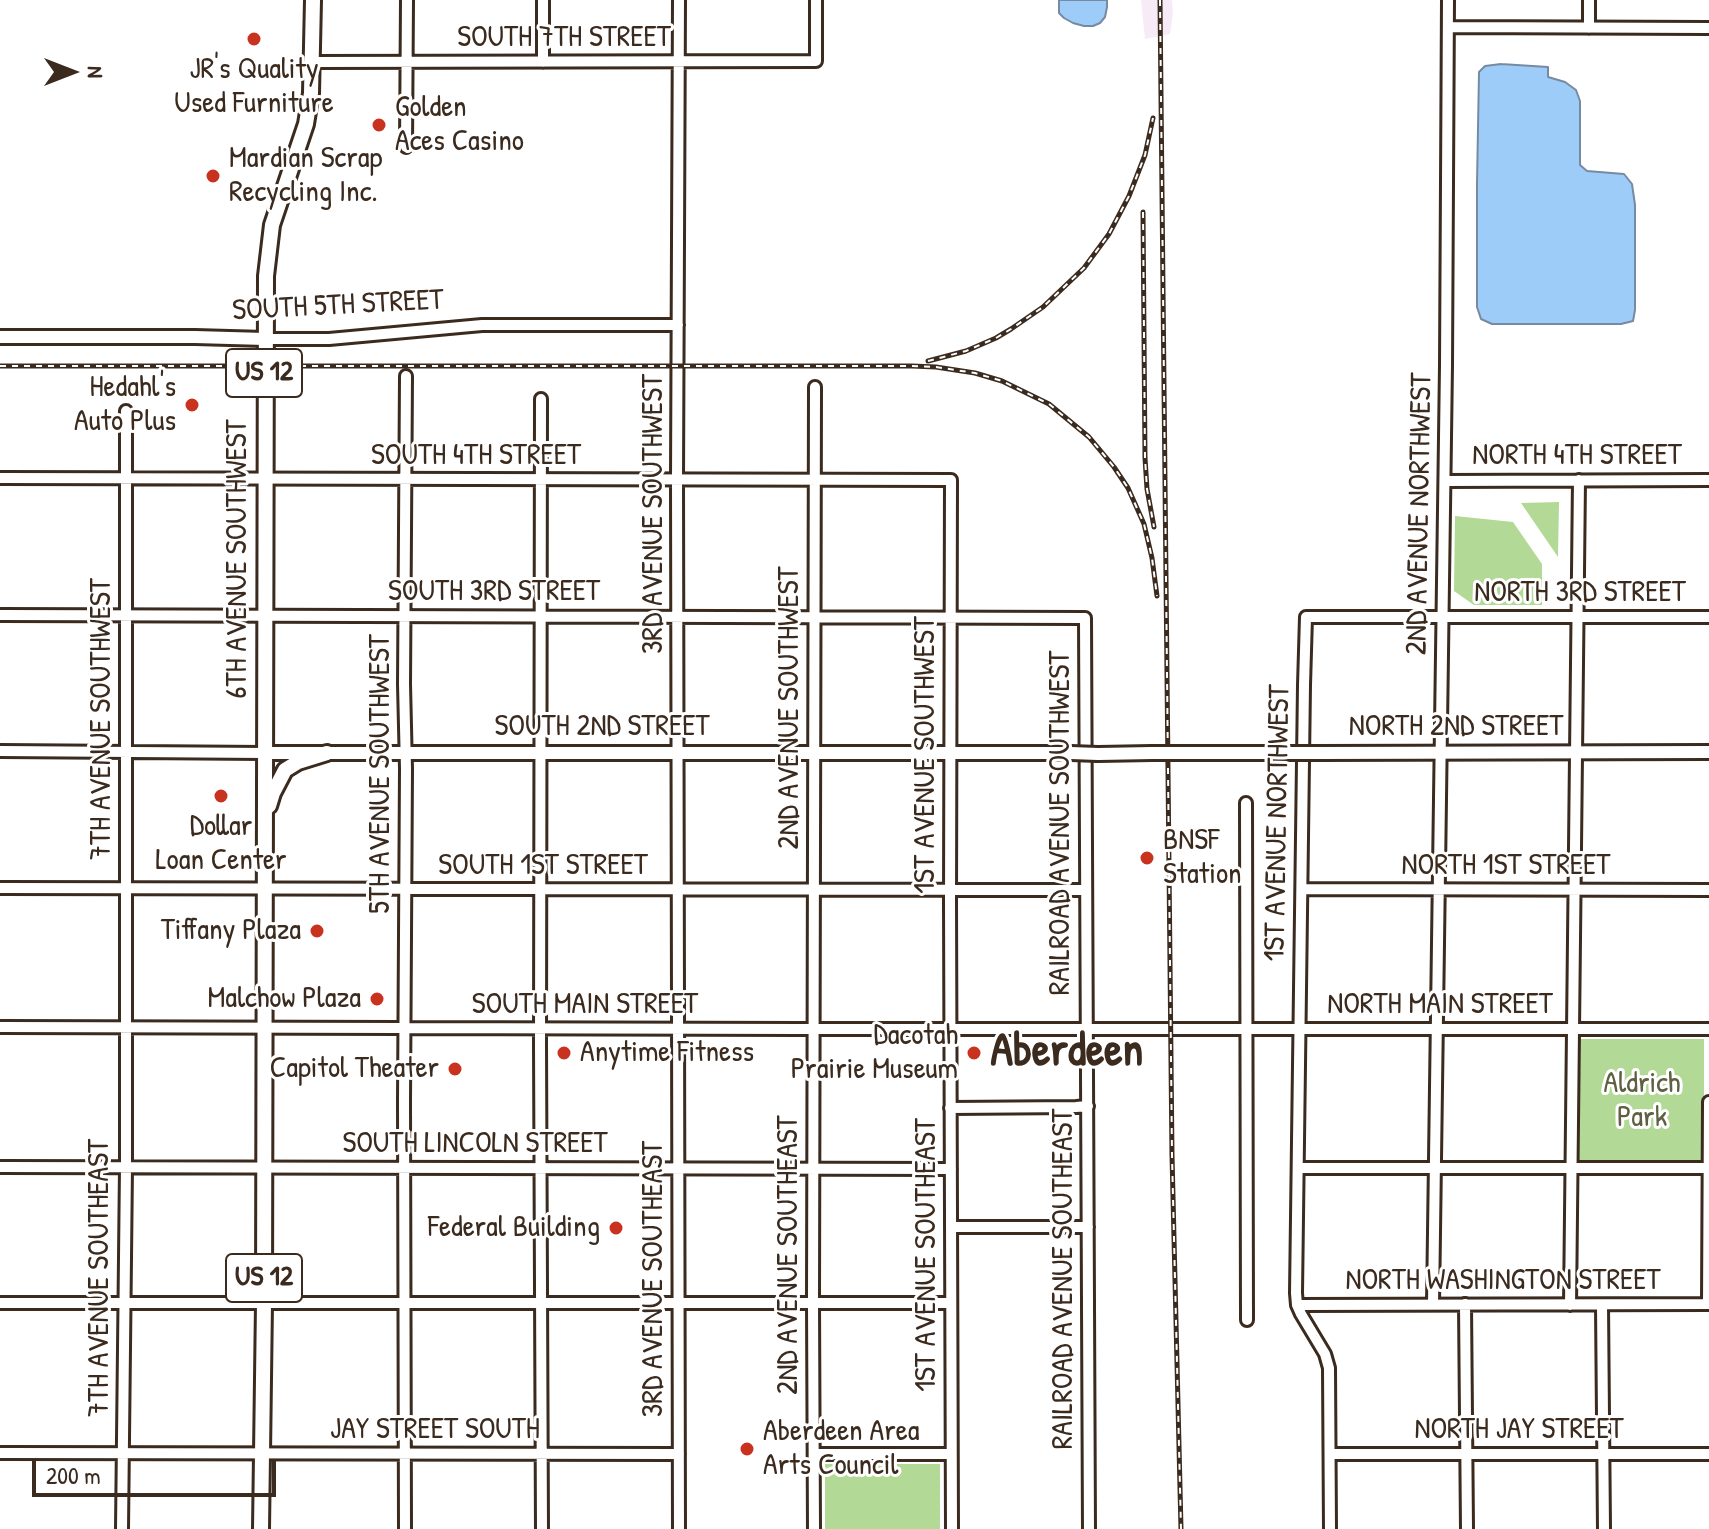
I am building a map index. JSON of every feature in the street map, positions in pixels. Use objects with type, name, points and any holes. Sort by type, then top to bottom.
[{"type":"highway","name":"6TH AVENUE SOUTHWEST","points":[[264,1027],[266,276],[269,241],[277,210],[306,124],[313,62],[313,0]]},
{"type":"highway","points":[[264,822],[273,793],[285,770],[298,762],[327,753]]},
{"type":"highway","name":"US 12","points":[[261,1529],[264,1027]]},
{"type":"main road","name":"SOUTH 5TH STREET","points":[[0,337],[265,339]]},
{"type":"main road","name":"NORTH 2ND STREET","points":[[1203,753],[1709,752]]},
{"type":"main road","name":"SOUTH 2ND STREET","points":[[265,753],[1203,753]]},
{"type":"street","points":[[406,147],[407,0]]},
{"type":"street","points":[[543,0],[543,62]]},
{"type":"street","name":"3RD AVENUE SOUTHWEST","points":[[678,1029],[679,0]]},
{"type":"street","name":"SOUTH 7TH STREET","points":[[313,62],[816,61],[816,0]]},
{"type":"street","name":"2ND AVENUE NORTHWEST","points":[[1433,1304],[1445,481],[1448,0]]},
{"type":"street","points":[[1589,0],[1589,28]]},
{"type":"street","points":[[1448,27],[1709,28]]},
{"type":"street","name":"SOUTH 5TH STREET","points":[[265,339],[342,338],[482,325],[678,325]]},
{"type":"street","name":"5TH AVENUE SOUTHWEST","points":[[405,1529],[406,376]]},
{"type":"street","name":"2ND AVENUE SOUTHWEST","points":[[814,1029],[815,387]]},
{"type":"street","points":[[541,399],[542,1529]]},
{"type":"street","name":"7TH AVENUE SOUTHWEST","points":[[126,411],[126,1028]]},
{"type":"street","name":"SOUTH 4TH STREET","points":[[0,478],[951,480]]},
{"type":"street","name":"1ST AVENUE SOUTHWEST","points":[[950,1029],[951,480]]},
{"type":"street","points":[[1570,1305],[1579,480]]},
{"type":"street","name":"NORTH 4TH STREET","points":[[1445,481],[1709,480]]},
{"type":"street","name":"SOUTH 3RD STREET","points":[[0,615],[1085,618]]},
{"type":"street","name":"NORTH 3RD STREET","points":[[1306,617],[1709,617]]},
{"type":"street","name":"1ST AVENUE NORTHWEST","points":[[1297,1305],[1306,617]]},
{"type":"street","name":"RAILROAD AVENUE SOUTHWEST","points":[[1085,618],[1086,1029]]},
{"type":"street","name":"SOUTH 2ND STREET","points":[[0,751],[265,753]]},
{"type":"street","points":[[1246,803],[1247,1320]]},
{"type":"street","name":"SOUTH 1ST STREET","points":[[0,888],[1085,890]]},
{"type":"street","name":"NORTH 1ST STREET","points":[[1302,889],[1709,890]]},
{"type":"street","name":"SOUTH MAIN STREET","points":[[0,1027],[1170,1029]]},
{"type":"street","name":"7TH AVENUE SOUTHEAST","points":[[122,1529],[126,1028]]},
{"type":"street","name":"3RD AVENUE SOUTHEAST","points":[[678,1029],[679,1529]]},
{"type":"street","name":"2ND AVENUE SOUTHEAST","points":[[814,1029],[814,1529]]},
{"type":"street","name":"1ST AVENUE SOUTHEAST","points":[[950,1029],[952,1529]]},
{"type":"street","name":"RAILROAD AVENUE SOUTHEAST","points":[[1086,1029],[1089,1529]]},
{"type":"street","name":"NORTH MAIN STREET","points":[[1170,1029],[1709,1029]]},
{"type":"street","points":[[1708,1304],[1709,1102]]},
{"type":"street","points":[[950,1108],[1088,1106]]},
{"type":"street","name":"SOUTH LINCOLN STREET","points":[[0,1167],[951,1169]]},
{"type":"street","points":[[1298,1168],[1709,1168]]},
{"type":"street","points":[[951,1227],[1088,1227]]},
{"type":"street","points":[[0,1303],[951,1303]]},
{"type":"street","points":[[1465,1304],[1467,1529]]},
{"type":"street","name":"NORTH WASHINGTON STREET","points":[[1297,1305],[1708,1304]]},
{"type":"street","points":[[1297,1305],[1328,1360],[1330,1529]]},
{"type":"street","points":[[1602,1305],[1604,1529]]},
{"type":"street","name":"JAY STREET SOUTH","points":[[0,1453],[679,1454]]},
{"type":"street","points":[[814,1454],[951,1454]]},
{"type":"street","name":"NORTH JAY STREET","points":[[1330,1454],[1709,1454]]},
{"type":"shaded area","points":[[1141,0],[1172,0],[1170,34],[1145,39]]},
{"type":"green space","points":[[1559,502],[1558,557],[1521,503]]},
{"type":"green space","points":[[1455,516],[1513,522],[1542,564],[1542,605],[1474,605],[1454,591]]},
{"type":"green space","name":"Aldrich Park","points":[[1579,1039],[1704,1039],[1704,1163],[1579,1163]]},
{"type":"green space","points":[[825,1464],[940,1464],[940,1529],[825,1529]]},
{"type":"water","points":[[1059,0],[1107,0],[1105,17],[1093,26],[1073,23],[1059,13]]},
{"type":"water","points":[[1485,66],[1548,67],[1548,77],[1565,82],[1576,90],[1580,101],[1580,165],[1587,171],[1624,174],[1632,184],[1635,205],[1633,321],[1621,324],[1492,324],[1481,319],[1477,307],[1479,72]]},
{"type":"railway","points":[[1160,0],[1172,1155],[1181,1529]]},
{"type":"railway","points":[[928,361],[966,351],[996,338],[1043,307],[1084,268],[1109,234],[1129,196],[1145,155],[1153,118]]},
{"type":"railway","points":[[1143,212],[1145,458],[1154,527]]},
{"type":"railway","points":[[0,366],[912,366],[975,373],[1002,381],[1049,404],[1089,437],[1114,467],[1128,488],[1144,524],[1157,596]]},
{"type":"place","name":"JR's Quality Used Furniture","points":[[254,39]]},
{"type":"place","name":"Golden Aces Casino","points":[[379,125]]},
{"type":"place","name":"Mardian Scrap Recycling Inc.","points":[[213,176]]},
{"type":"place","name":"Hedahl's Auto Plus","points":[[192,405]]},
{"type":"place","name":"Dollar Loan Center","points":[[221,796]]},
{"type":"place","name":"BNSF Station","points":[[1147,858]]},
{"type":"place","name":"Tiffany Plaza","points":[[317,931]]},
{"type":"place","name":"Malchow Plaza","points":[[377,999]]},
{"type":"place","name":"Anytime Fitness","points":[[564,1053]]},
{"type":"place","name":"Dacotah Prairie Museum","points":[[974,1053]]},
{"type":"place","name":"Capitol Theater","points":[[455,1069]]},
{"type":"place","name":"Federal Building","points":[[616,1228]]},
{"type":"place","name":"Aberdeen Area Arts Council","points":[[747,1449]]},
{"type":"district","name":"Aberdeen","points":[[1067,1053]]}]
